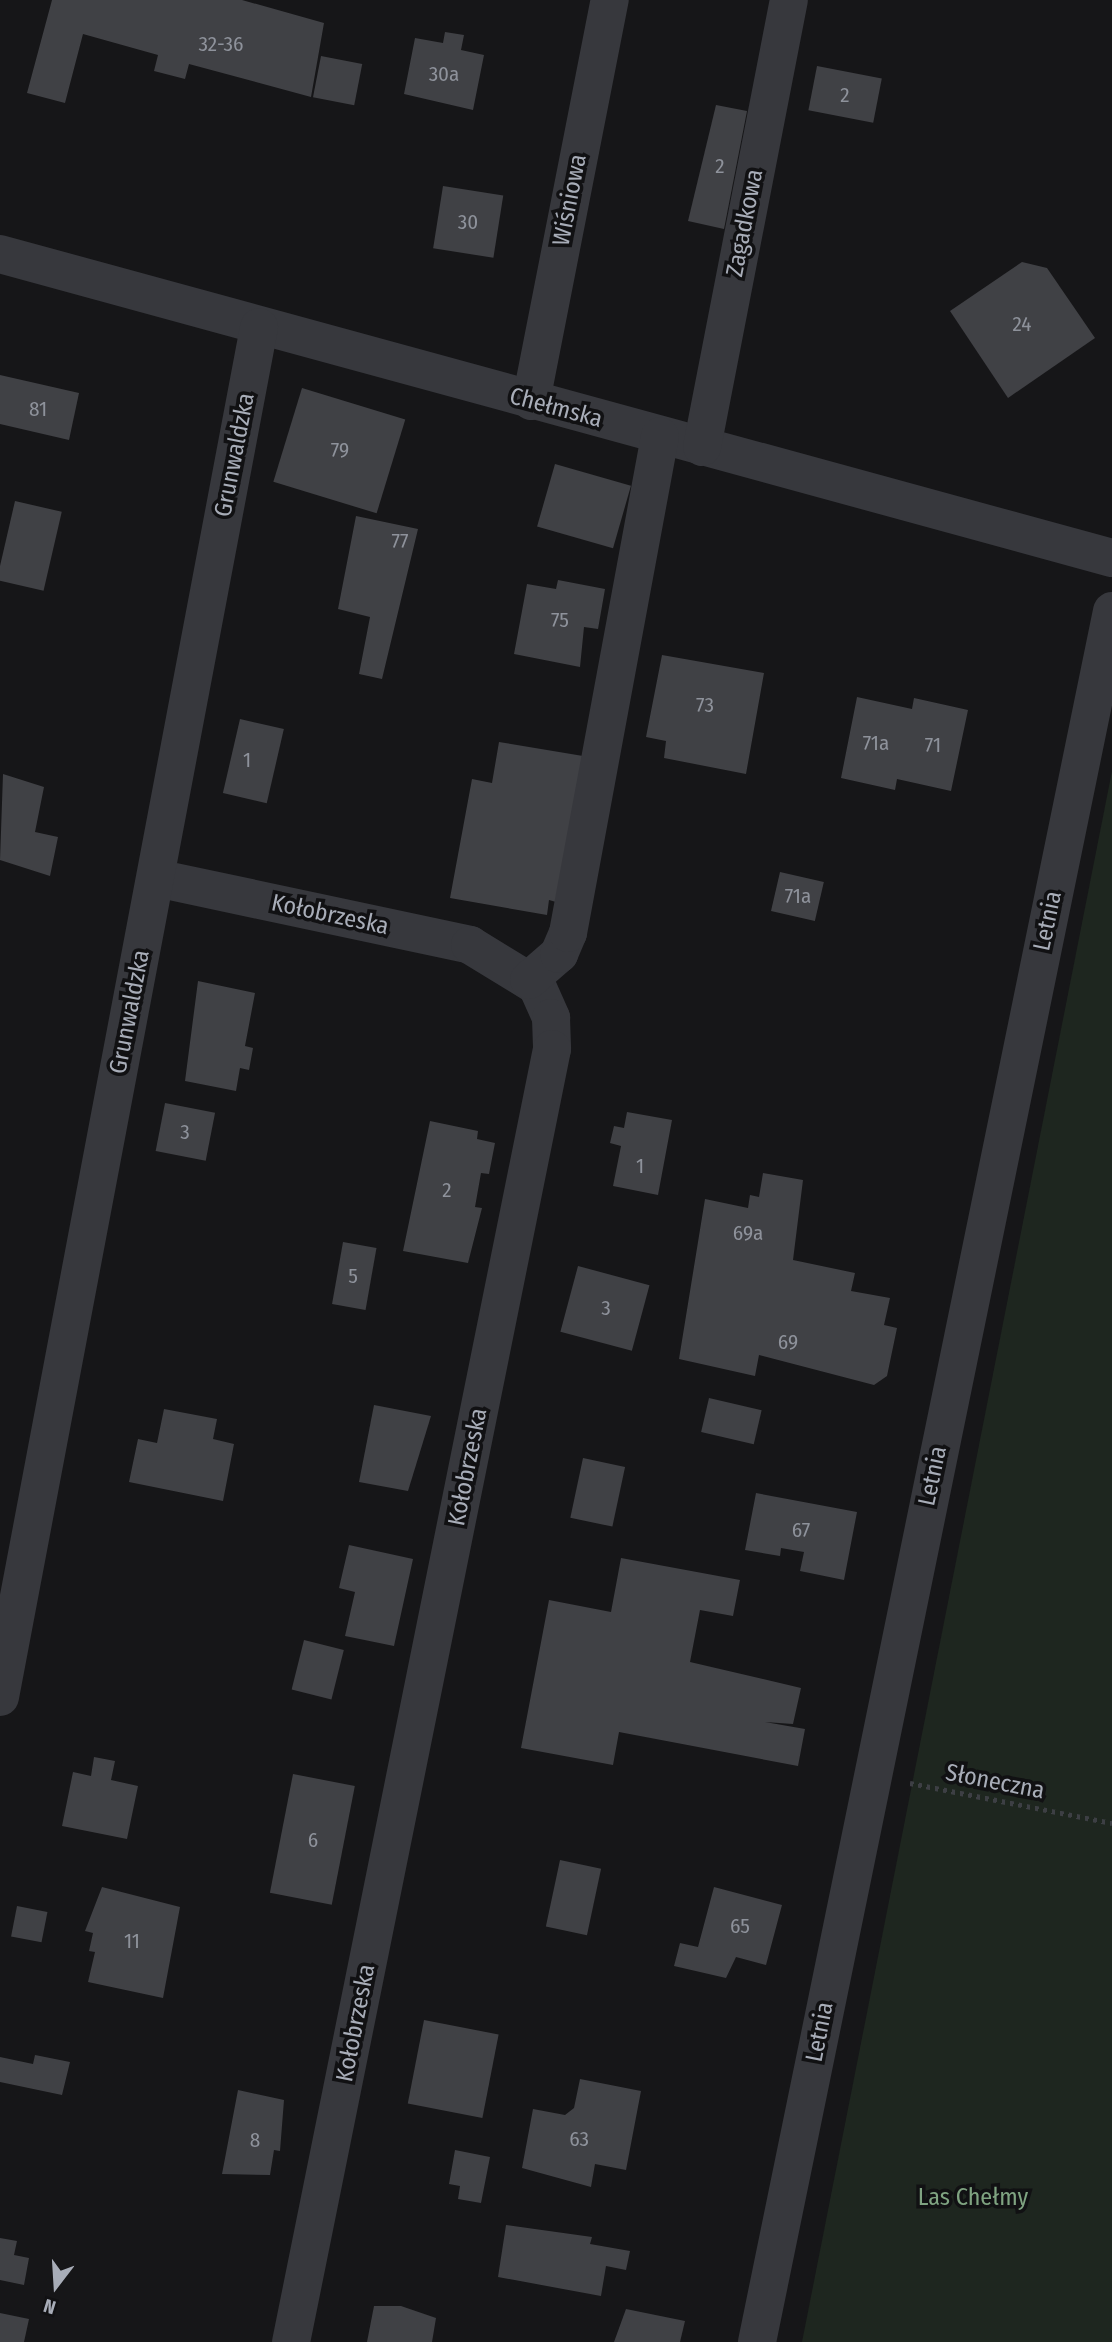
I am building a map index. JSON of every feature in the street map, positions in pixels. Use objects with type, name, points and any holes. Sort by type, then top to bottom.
[{"type":"street","name":"Wiśniowa","points":[[531,401],[610,0]]},
{"type":"street","name":"Zagadkowa","points":[[702,447],[789,0]]},
{"type":"street","name":"Chełmska","points":[[0,254],[259,327],[1112,558]]},
{"type":"street","name":"Grunwaldzka","points":[[0,1697],[259,327]]},
{"type":"street","points":[[529,980],[559,954],[568,933],[660,436]]},
{"type":"street","name":"Letnia","points":[[757,2342],[1112,611]]},
{"type":"street","name":"Kołobrzeska","points":[[156,878],[470,945],[529,980],[551,1018],[552,1049],[291,2342]]},
{"type":"path","name":"Słoneczna","points":[[872,1775],[1112,1823]]},
{"type":"green space","name":"Las Chełmy","points":[[1112,771],[1112,2342],[802,2342]]},
{"type":"building","points":[[52,0],[242,0],[324,23],[311,97],[189,64],[185,79],[154,71],[158,55],[83,34],[65,103],[27,93]]},
{"type":"building","points":[[445,32],[464,35],[461,50],[484,55],[473,110],[404,94],[415,38],[443,43]]},
{"type":"building","points":[[321,56],[362,64],[354,105],[313,97]]},
{"type":"building","points":[[817,66],[882,79],[873,123],[808,110]]},
{"type":"building","points":[[716,105],[747,111],[724,229],[688,221]]},
{"type":"building","points":[[443,186],[503,196],[493,258],[433,248]]},
{"type":"building","points":[[1022,262],[1047,268],[1095,338],[1008,398],[950,311]]},
{"type":"building","points":[[0,375],[79,393],[69,440],[0,424]]},
{"type":"building","points":[[302,388],[405,420],[377,513],[273,482]]},
{"type":"building","points":[[555,464],[631,486],[613,548],[537,526]]},
{"type":"building","points":[[15,501],[62,512],[44,591],[0,581],[0,566]]},
{"type":"building","points":[[356,516],[418,529],[382,679],[359,674],[370,617],[338,609]]},
{"type":"building","points":[[558,580],[605,589],[598,629],[584,627],[580,667],[514,654],[527,584],[556,589]]},
{"type":"building","points":[[662,655],[764,673],[746,774],[664,758],[666,741],[646,737]]},
{"type":"building","points":[[857,697],[912,709],[914,698],[968,710],[951,791],[897,779],[895,790],[841,778]]},
{"type":"building","points":[[240,719],[284,729],[267,803],[223,793]]},
{"type":"building","points":[[499,742],[583,756],[556,902],[549,900],[547,915],[450,898],[472,779],[492,783]]},
{"type":"building","points":[[3,774],[44,787],[35,832],[58,837],[50,876],[0,860]]},
{"type":"building","points":[[780,872],[824,882],[815,921],[771,911]]},
{"type":"building","points":[[198,981],[255,993],[245,1046],[253,1048],[249,1070],[240,1068],[236,1091],[185,1081]]},
{"type":"building","points":[[165,1103],[215,1113],[206,1161],[156,1151]]},
{"type":"building","points":[[627,1112],[672,1120],[658,1195],[613,1186],[621,1146],[610,1143],[614,1126],[624,1128]]},
{"type":"building","points":[[430,1121],[478,1131],[477,1139],[495,1143],[489,1174],[481,1173],[475,1207],[482,1208],[468,1263],[403,1251]]},
{"type":"building","points":[[763,1173],[803,1180],[793,1260],[855,1273],[851,1291],[890,1298],[884,1325],[897,1328],[887,1376],[874,1385],[759,1355],[755,1376],[679,1359],[705,1199],[748,1208],[750,1195],[759,1197]]},
{"type":"building","points":[[343,1242],[376,1248],[366,1310],[332,1304]]},
{"type":"building","points":[[578,1266],[649,1285],[632,1351],[560,1332]]},
{"type":"building","points":[[709,1398],[762,1410],[754,1444],[701,1432]]},
{"type":"building","points":[[374,1405],[431,1416],[408,1491],[359,1482]]},
{"type":"building","points":[[164,1409],[217,1419],[213,1439],[234,1444],[223,1501],[129,1482],[138,1439],[157,1443]]},
{"type":"building","points":[[583,1458],[625,1467],[612,1527],[570,1518]]},
{"type":"building","points":[[756,1493],[857,1512],[844,1580],[800,1571],[804,1552],[781,1548],[780,1556],[745,1550]]},
{"type":"building","points":[[349,1545],[413,1559],[394,1646],[345,1636],[355,1592],[339,1588]]},
{"type":"building","points":[[621,1558],[740,1580],[733,1616],[700,1610],[690,1662],[801,1688],[793,1724],[765,1722],[805,1729],[798,1766],[619,1732],[613,1765],[521,1748],[549,1600],[611,1612]]},
{"type":"building","points":[[304,1640],[344,1650],[331,1699],[292,1689]]},
{"type":"building","points":[[94,1757],[115,1761],[111,1780],[138,1786],[127,1839],[62,1826],[73,1772],[91,1776]]},
{"type":"building","points":[[293,1774],[355,1786],[332,1905],[270,1893]]},
{"type":"building","points":[[560,1860],[601,1869],[587,1935],[546,1927]]},
{"type":"building","points":[[102,1887],[180,1907],[163,1998],[88,1982],[95,1952],[89,1951],[93,1933],[85,1931]]},
{"type":"building","points":[[714,1887],[782,1905],[766,1965],[736,1957],[726,1978],[674,1966],[680,1943],[698,1947]]},
{"type":"building","points":[[17,1906],[47,1912],[42,1942],[11,1936]]},
{"type":"building","points":[[424,2020],[499,2035],[482,2118],[408,2103]]},
{"type":"building","points":[[35,2055],[70,2062],[62,2095],[0,2082],[0,2057],[33,2064]]},
{"type":"building","points":[[580,2079],[641,2091],[626,2170],[595,2164],[591,2187],[522,2168],[533,2109],[565,2115],[574,2108]]},
{"type":"building","points":[[238,2090],[284,2100],[280,2151],[274,2150],[270,2175],[222,2174]]},
{"type":"building","points":[[455,2150],[490,2157],[481,2203],[458,2199],[460,2186],[449,2184]]},
{"type":"building","points":[[506,2225],[592,2237],[590,2244],[630,2251],[626,2270],[606,2266],[601,2296],[498,2277]]},
{"type":"building","points":[[0,2238],[17,2241],[14,2255],[29,2258],[24,2285],[0,2280]]},
{"type":"building","points":[[374,2306],[401,2306],[436,2318],[432,2342],[367,2342]]},
{"type":"building","points":[[626,2309],[685,2321],[680,2342],[614,2342]]},
{"type":"building","points":[[0,2313],[29,2319],[24,2342],[0,2342]]}]
